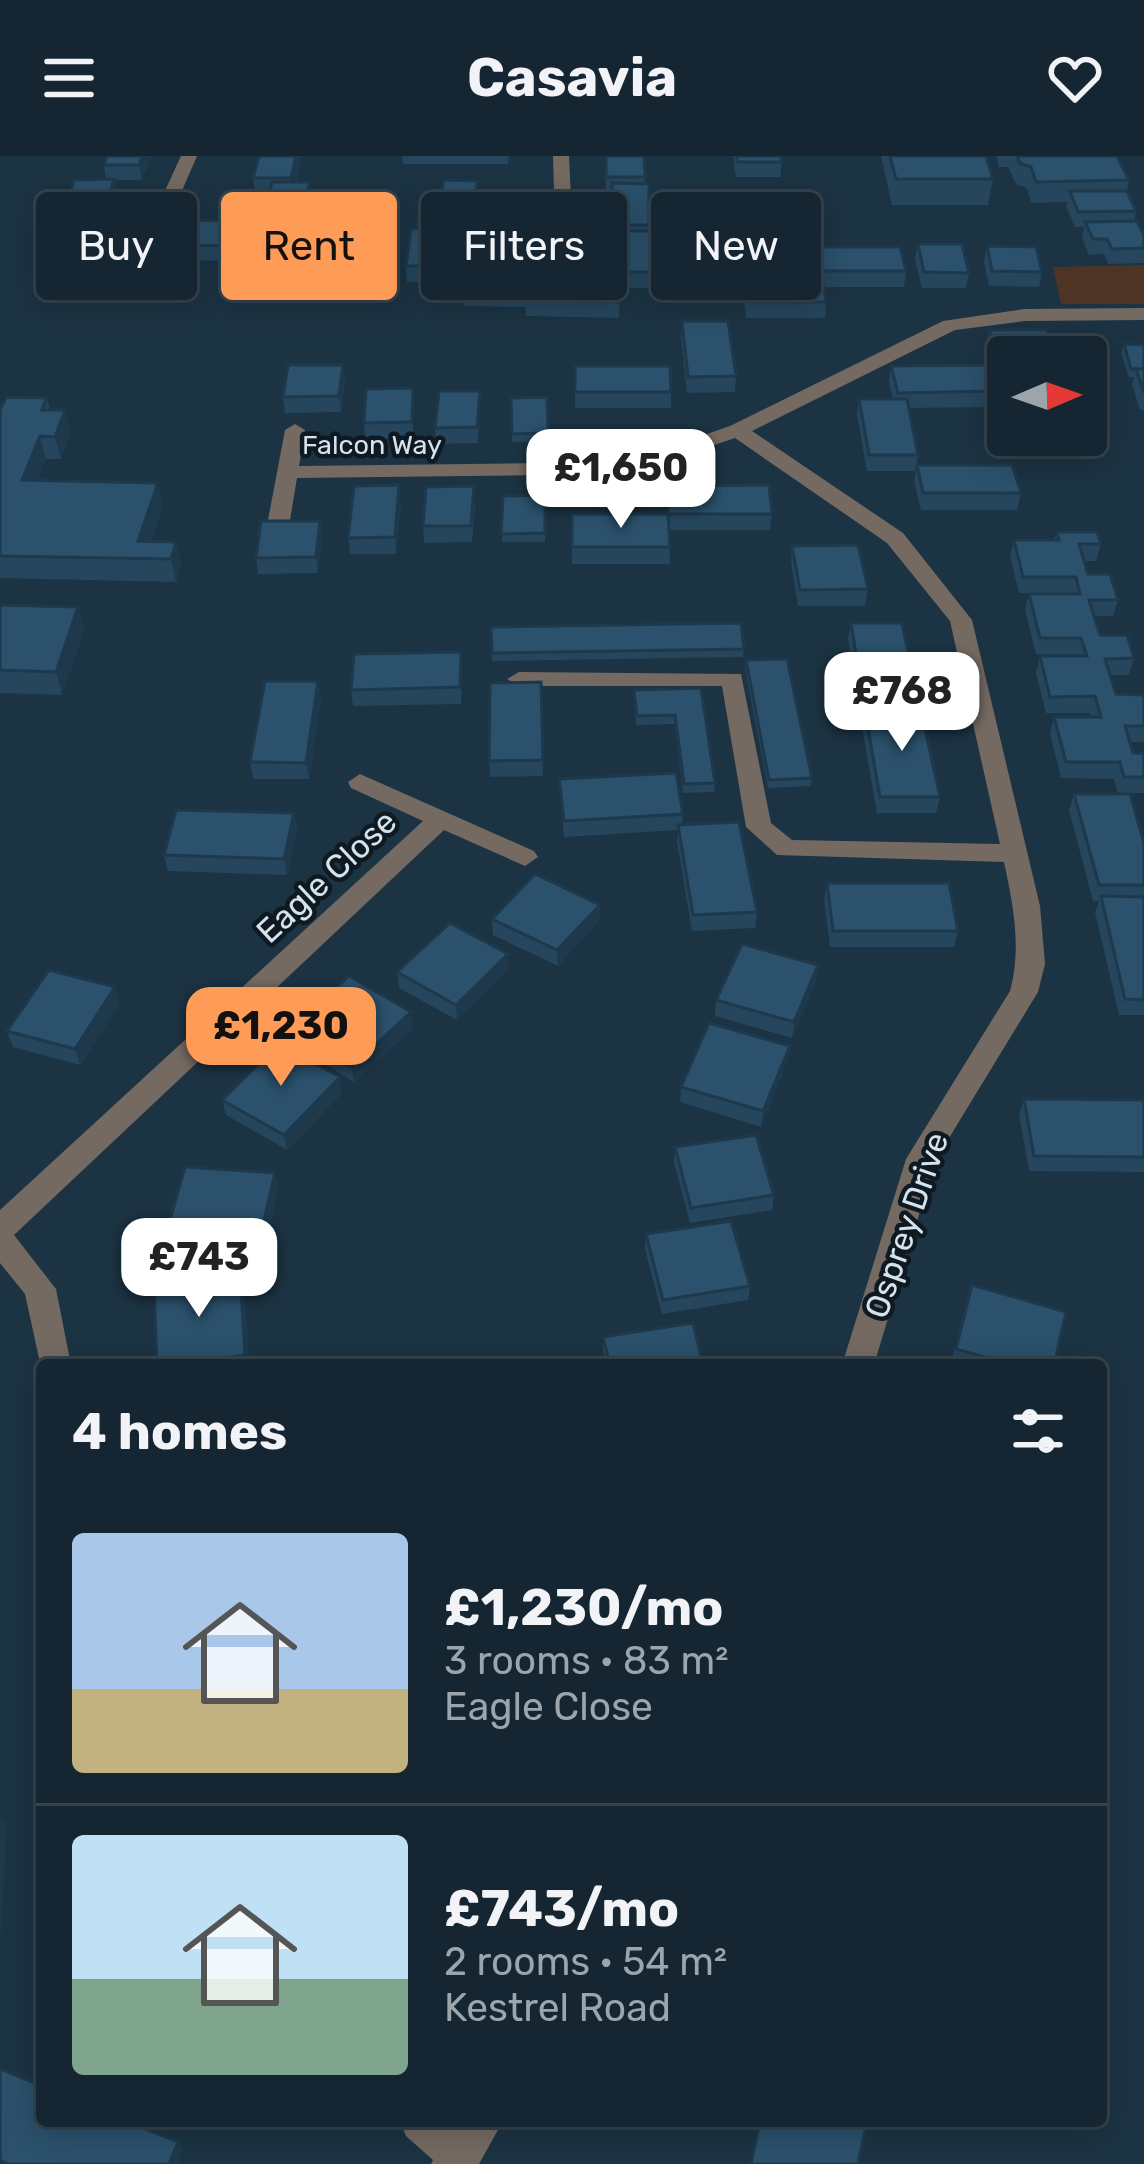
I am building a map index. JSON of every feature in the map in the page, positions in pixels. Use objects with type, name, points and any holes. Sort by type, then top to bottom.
[{"type":"street","points":[[173,192],[189,156]]},
{"type":"street","points":[[561,156],[562,192]]},
{"type":"street","name":"Falcon Way","points":[[289,472],[628,468],[737,430],[950,325],[1024,315],[1144,314]]},
{"type":"street","name":"Falcon Way","points":[[278,520],[295,430]]},
{"type":"street","name":"Osprey Drive","points":[[737,430],[895,538],[961,620],[1027,906],[1031,964],[1024,992],[921,1159],[860,1359]]},
{"type":"street","points":[[519,679],[733,679],[760,827],[786,849],[1016,854]]},
{"type":"street","name":"Eagle Close","points":[[360,782],[525,857]]},
{"type":"street","name":"Eagle Close","points":[[0,1229],[438,821]]},
{"type":"street","points":[[0,1241],[40,1288],[54,1359]]},
{"type":"street","points":[[431,2127],[464,2146]]},
{"type":"shaded area","points":[[1144,265],[1144,304],[1061,304],[1053,267]]},
{"type":"building","points":[[107,156],[142,156],[139,165],[104,165]]},
{"type":"building","points":[[259,156],[296,156],[291,178],[253,178]]},
{"type":"building","points":[[606,156],[644,156],[645,177],[606,177]]},
{"type":"building","points":[[737,156],[781,156],[782,162],[737,162]]},
{"type":"building","points":[[890,156],[986,156],[993,179],[896,179]]},
{"type":"building","points":[[1017,156],[1117,156],[1129,180],[1036,182],[1031,167],[1020,163]]},
{"type":"building","points":[[114,179],[110,192],[70,192],[74,180]]},
{"type":"building","points":[[444,180],[477,181],[476,192],[442,192]]},
{"type":"building","points":[[272,182],[310,182],[307,192],[269,192]]},
{"type":"building","points":[[612,183],[649,184],[649,225],[627,225],[627,192],[612,192]]},
{"type":"building","points":[[1070,191],[1127,191],[1136,211],[1078,212]]},
{"type":"building","points":[[197,220],[221,221],[221,246],[197,245]]},
{"type":"building","points":[[1137,221],[1144,248],[1112,249],[1107,239],[1093,239],[1085,222]]},
{"type":"building","points":[[411,229],[421,229],[421,266],[406,266]]},
{"type":"building","points":[[627,231],[651,231],[651,272],[627,272]]},
{"type":"building","points":[[918,244],[962,244],[969,273],[924,272]]},
{"type":"building","points":[[987,246],[1036,247],[1042,272],[992,271]]},
{"type":"building","points":[[821,247],[900,247],[906,271],[822,271]]},
{"type":"building","points":[[821,278],[826,302],[748,302],[821,300]]},
{"type":"building","points":[[620,300],[620,302],[525,301]]},
{"type":"building","points":[[682,321],[728,321],[736,376],[688,377]]},
{"type":"building","points":[[989,330],[1047,330],[1049,336],[991,336]]},
{"type":"building","points":[[1124,344],[1144,345],[1144,369],[1131,369]]},
{"type":"building","points":[[288,365],[343,365],[339,396],[283,397]]},
{"type":"building","points":[[987,365],[987,391],[898,393],[891,366]]},
{"type":"building","points":[[575,366],[670,366],[671,392],[575,392]]},
{"type":"building","points":[[1136,369],[1144,369],[1144,392]]},
{"type":"building","points":[[413,388],[412,422],[364,423],[366,389]]},
{"type":"building","points":[[439,391],[480,391],[477,427],[435,428]]},
{"type":"building","points":[[6,397],[47,398],[42,410],[65,410],[55,437],[40,436],[22,480],[158,483],[138,541],[176,542],[171,559],[0,556],[0,410]]},
{"type":"building","points":[[547,397],[548,433],[512,434],[511,398]]},
{"type":"building","points":[[859,399],[907,399],[918,455],[869,455]]},
{"type":"building","points":[[917,465],[1012,465],[1021,493],[923,493]]},
{"type":"building","points":[[399,485],[395,537],[348,538],[354,486]]},
{"type":"building","points":[[769,485],[772,514],[668,514],[666,486]]},
{"type":"building","points":[[474,486],[471,526],[423,526],[426,487]]},
{"type":"building","points":[[545,495],[545,533],[501,534],[503,496]]},
{"type":"building","points":[[572,514],[668,514],[670,547],[572,547]]},
{"type":"building","points":[[261,521],[320,521],[316,557],[256,558]]},
{"type":"building","points":[[1057,532],[1097,532],[1101,544],[1079,544],[1088,574],[1110,574],[1118,600],[1089,600],[1100,635],[1127,635],[1134,658],[1105,659],[1116,694],[1144,695],[1144,726],[1125,726],[1133,753],[1144,753],[1144,777],[1124,777],[1120,762],[1066,762],[1054,717],[1101,717],[1095,696],[1050,697],[1040,656],[1087,656],[1081,638],[1040,638],[1029,594],[1080,594],[1076,577],[1023,577],[1014,540],[1059,540]]},
{"type":"building","points":[[858,545],[868,589],[800,590],[792,546]]},
{"type":"building","points":[[0,605],[78,607],[56,672],[0,670]]},
{"type":"building","points":[[741,623],[744,649],[492,653],[491,627]]},
{"type":"building","points":[[851,623],[902,623],[917,697],[863,697]]},
{"type":"building","points":[[461,652],[460,687],[351,690],[354,654]]},
{"type":"building","points":[[787,659],[812,778],[769,780],[746,660]]},
{"type":"building","points":[[265,681],[318,681],[306,763],[250,762]]},
{"type":"building","points":[[541,682],[543,760],[489,761],[490,683]]},
{"type":"building","points":[[701,688],[715,783],[684,784],[675,715],[637,716],[634,690]]},
{"type":"building","points":[[865,711],[921,711],[940,797],[880,797]]},
{"type":"building","points":[[676,773],[683,814],[564,821],[559,779]]},
{"type":"building","points":[[1074,794],[1130,794],[1144,843],[1144,885],[1099,885]]},
{"type":"building","points":[[176,810],[294,813],[284,859],[164,855]]},
{"type":"building","points":[[739,822],[757,912],[693,915],[678,825]]},
{"type":"building","points":[[535,874],[600,905],[557,950],[492,919]]},
{"type":"building","points":[[827,883],[949,883],[958,931],[833,931]]},
{"type":"building","points":[[1101,896],[1144,897],[1144,1000],[1125,999]]},
{"type":"building","points":[[450,923],[508,954],[456,1005],[397,972]]},
{"type":"building","points":[[742,944],[818,965],[794,1022],[716,1000]]},
{"type":"building","points":[[49,970],[115,987],[75,1049],[7,1031]]},
{"type":"building","points":[[349,976],[411,1012],[351,1067],[289,1029]]},
{"type":"building","points":[[709,1023],[790,1046],[763,1111],[681,1087]]},
{"type":"building","points":[[279,1044],[340,1077],[284,1135],[222,1100]]},
{"type":"building","points":[[1024,1099],[1144,1100],[1144,1157],[1034,1156]]},
{"type":"building","points":[[756,1135],[774,1195],[691,1208],[675,1147]]},
{"type":"building","points":[[185,1167],[275,1173],[260,1237],[167,1230]]},
{"type":"building","points":[[731,1221],[750,1286],[663,1300],[646,1234]]},
{"type":"building","points":[[240,1272],[245,1355],[157,1359],[154,1284]]},
{"type":"building","points":[[972,1285],[1066,1312],[1055,1359],[991,1359],[956,1349]]},
{"type":"building","points":[[693,1323],[702,1359],[608,1359],[603,1337]]},
{"type":"building","points":[[0,2069],[36,2084],[36,2127],[141,2127],[178,2142],[169,2164],[9,2164],[0,2160]]},
{"type":"building","points":[[759,2127],[866,2127],[858,2164],[751,2164]]}]
